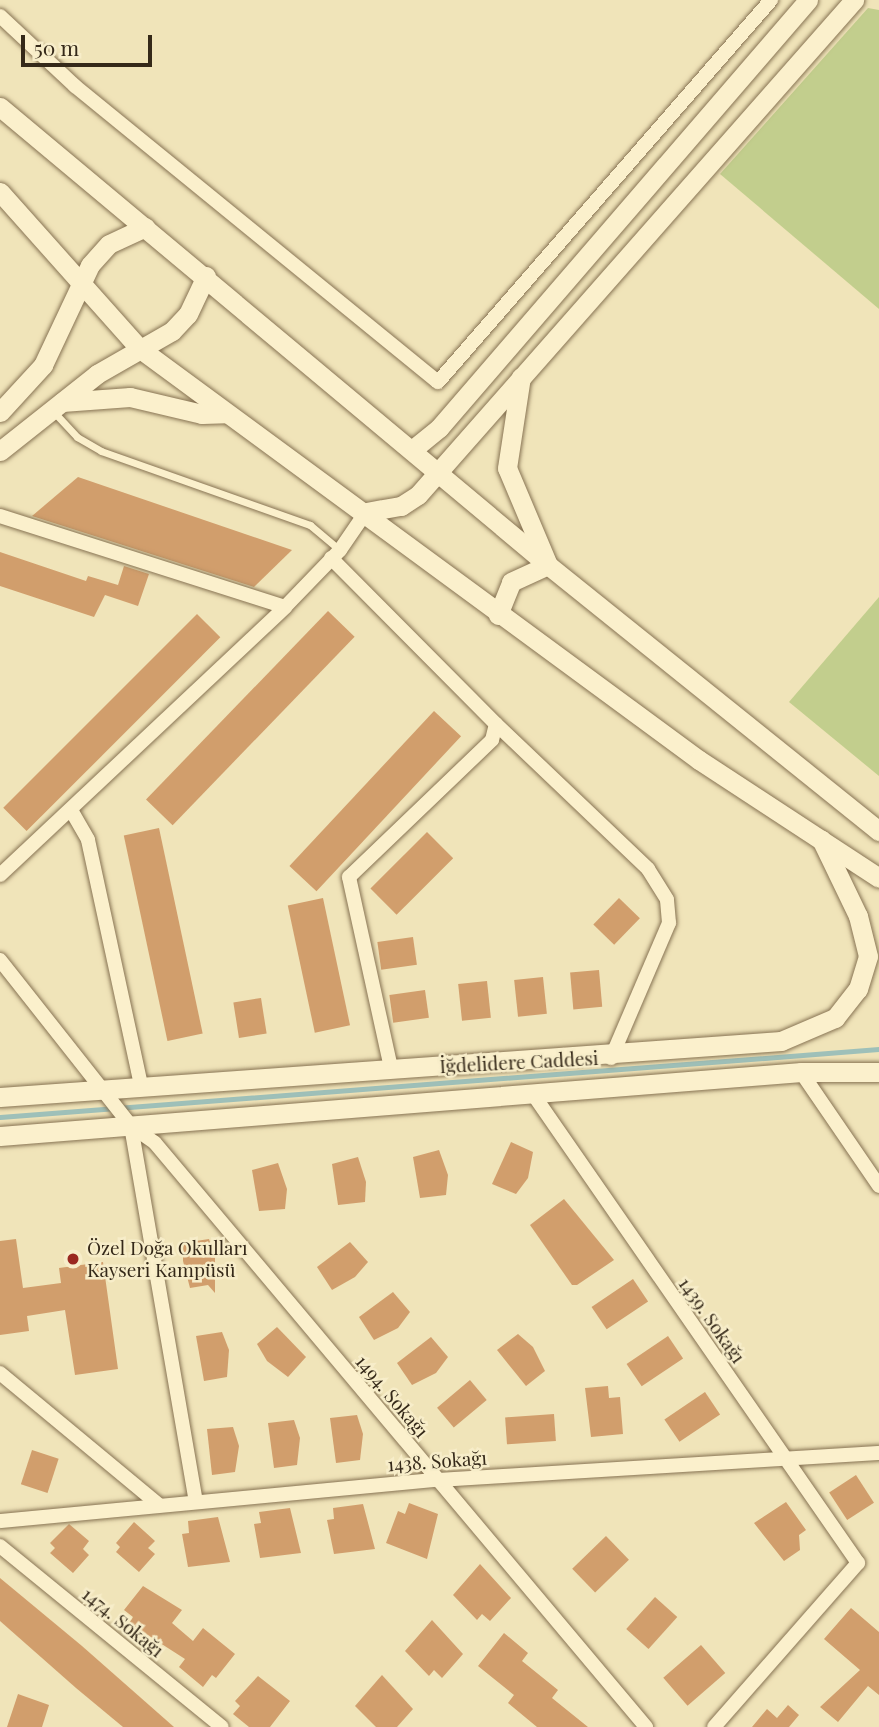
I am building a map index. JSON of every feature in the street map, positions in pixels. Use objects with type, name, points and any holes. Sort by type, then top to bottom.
[{"type":"street","points":[[0,16],[75,86],[438,382],[771,0]]},
{"type":"street","points":[[412,450],[439,428],[808,0]]},
{"type":"street","points":[[0,875],[285,607],[335,554],[366,512],[411,501],[436,469],[521,377],[854,0]]},
{"type":"street","points":[[0,107],[206,275],[548,565],[879,831]]},
{"type":"street","points":[[0,192],[78,284],[139,348],[366,512],[498,615],[699,760],[879,877]]},
{"type":"street","points":[[0,412],[43,365],[78,284],[109,244],[145,226]]},
{"type":"street","points":[[0,451],[56,406],[180,323],[206,275]]},
{"type":"street","points":[[521,377],[508,468],[548,565]]},
{"type":"street","points":[[56,406],[130,397],[202,414],[226,413]]},
{"type":"street","points":[[0,516],[285,607]]},
{"type":"street","points":[[335,554],[496,723],[648,869],[667,900],[669,923],[611,1058]]},
{"type":"street","points":[[498,615],[511,582],[548,565]]},
{"type":"street","points":[[391,1068],[349,877],[492,740],[496,723]]},
{"type":"street","points":[[72,810],[88,840],[141,1085]]},
{"type":"street","name":"İğdelidere Caddesi","points":[[0,1097],[108,1096],[141,1085],[391,1068],[611,1058],[781,1041],[835,1018],[858,989],[868,956],[858,916],[821,838]]},
{"type":"street","points":[[0,960],[129,1124],[196,1501]]},
{"type":"street","points":[[801,1072],[879,1186]]},
{"type":"street","name":"İğdelidere Caddesi","points":[[0,1136],[129,1124],[535,1097],[801,1072],[879,1072]]},
{"type":"street","name":"1439. Sokağı","points":[[535,1097],[858,1563],[714,1727]]},
{"type":"street","name":"1494. Sokağı","points":[[129,1124],[155,1143],[646,1727]]},
{"type":"street","points":[[0,1373],[159,1505]]},
{"type":"street","name":"1438. Sokağı","points":[[0,1521],[437,1480],[783,1456],[879,1453]]},
{"type":"street","name":"1474. Sokağı","points":[[0,1546],[222,1727]]},
{"type":"lane","points":[[56,406],[77,437],[101,451],[310,525],[335,554]]},
{"type":"green space","points":[[868,8],[879,10],[879,309],[720,174]]},
{"type":"green space","points":[[879,597],[879,776],[789,702]]},
{"type":"building","points":[[78,477],[292,550],[254,587],[32,516]]},
{"type":"building","points":[[0,552],[86,581],[88,576],[118,585],[124,566],[149,574],[138,606],[105,595],[94,617],[0,586]]},
{"type":"building","points":[[328,611],[355,637],[173,825],[146,799]]},
{"type":"building","points":[[197,614],[220,637],[27,831],[3,808]]},
{"type":"building","points":[[434,711],[461,736],[316,891],[289,866]]},
{"type":"building","points":[[159,828],[203,1033],[167,1041],[124,835]]},
{"type":"building","points":[[427,832],[453,858],[397,915],[370,889]]},
{"type":"building","points":[[323,898],[350,1025],[315,1033],[288,905]]},
{"type":"building","points":[[619,898],[640,918],[614,945],[593,925]]},
{"type":"building","points":[[413,937],[417,965],[381,970],[377,942]]},
{"type":"building","points":[[599,970],[602,1007],[573,1009],[570,973]]},
{"type":"building","points":[[543,977],[547,1014],[518,1017],[514,980]]},
{"type":"building","points":[[487,981],[491,1018],[462,1021],[458,984]]},
{"type":"building","points":[[425,990],[429,1018],[393,1023],[389,995]]},
{"type":"building","points":[[261,998],[267,1034],[239,1038],[233,1002]]},
{"type":"building","points":[[511,1142],[533,1152],[528,1178],[516,1194],[492,1184]]},
{"type":"building","points":[[439,1150],[448,1175],[446,1195],[420,1198],[413,1157]]},
{"type":"building","points":[[358,1157],[366,1182],[365,1202],[338,1205],[332,1164]]},
{"type":"building","points":[[278,1163],[287,1189],[285,1209],[259,1211],[252,1170]]},
{"type":"building","points":[[564,1199],[614,1260],[577,1285],[572,1285],[530,1225]]},
{"type":"building","points":[[16,1239],[23,1288],[61,1283],[59,1268],[103,1262],[118,1369],[75,1375],[65,1310],[27,1316],[29,1331],[0,1335],[0,1241]]},
{"type":"building","points":[[209,1239],[215,1258],[215,1293],[208,1285],[190,1288],[183,1261],[183,1243]]},
{"type":"building","points":[[350,1242],[368,1262],[355,1277],[332,1290],[317,1267]]},
{"type":"building","points":[[633,1279],[648,1301],[607,1329],[592,1307]]},
{"type":"building","points":[[393,1292],[410,1312],[398,1328],[374,1340],[359,1317]]},
{"type":"building","points":[[277,1327],[306,1357],[288,1377],[267,1361],[257,1344]]},
{"type":"building","points":[[222,1332],[229,1350],[227,1377],[204,1381],[196,1336]]},
{"type":"building","points":[[518,1334],[533,1347],[545,1371],[526,1386],[497,1350]]},
{"type":"building","points":[[668,1336],[683,1358],[642,1386],[627,1364]]},
{"type":"building","points":[[431,1337],[448,1357],[436,1373],[412,1385],[397,1363]]},
{"type":"building","points":[[470,1380],[487,1400],[454,1428],[437,1408]]},
{"type":"building","points":[[608,1386],[609,1398],[620,1397],[623,1434],[591,1437],[585,1388]]},
{"type":"building","points":[[705,1392],[720,1414],[679,1442],[664,1419]]},
{"type":"building","points":[[554,1414],[556,1441],[507,1444],[505,1417]]},
{"type":"building","points":[[357,1415],[363,1434],[360,1460],[336,1463],[330,1418]]},
{"type":"building","points":[[294,1420],[300,1438],[297,1465],[274,1468],[268,1423]]},
{"type":"building","points":[[233,1427],[239,1446],[235,1472],[212,1475],[207,1429]]},
{"type":"building","points":[[32,1450],[59,1459],[48,1493],[21,1484]]},
{"type":"building","points":[[856,1475],[874,1503],[847,1520],[829,1492]]},
{"type":"building","points":[[786,1502],[806,1530],[799,1535],[800,1550],[784,1561],[754,1523]]},
{"type":"building","points":[[409,1503],[438,1514],[427,1559],[386,1543],[398,1511],[405,1514]]},
{"type":"building","points":[[363,1504],[375,1549],[334,1554],[327,1520],[334,1519],[333,1508]]},
{"type":"building","points":[[290,1508],[301,1553],[260,1558],[254,1524],[261,1523],[259,1512]]},
{"type":"building","points":[[218,1517],[230,1562],[188,1567],[182,1534],[189,1533],[188,1521]]},
{"type":"building","points":[[134,1522],[155,1541],[148,1548],[155,1554],[139,1572],[116,1552],[120,1547],[116,1543]]},
{"type":"building","points":[[69,1524],[89,1541],[83,1549],[89,1555],[73,1573],[50,1553],[55,1548],[50,1543]]},
{"type":"building","points":[[606,1536],[629,1560],[595,1592],[572,1569]]},
{"type":"building","points":[[480,1564],[511,1598],[490,1621],[482,1614],[477,1620],[453,1595]]},
{"type":"building","points":[[0,1578],[174,1727],[123,1727],[76,1688],[0,1621]]},
{"type":"building","points":[[143,1586],[182,1610],[172,1623],[193,1641],[203,1628],[235,1654],[216,1678],[212,1675],[203,1687],[179,1667],[185,1659],[129,1623],[133,1617],[124,1610]]},
{"type":"building","points":[[655,1597],[677,1617],[649,1649],[626,1629]]},
{"type":"building","points":[[851,1608],[879,1632],[879,1695],[868,1686],[838,1722],[820,1707],[860,1670],[824,1639]]},
{"type":"building","points":[[432,1620],[463,1654],[442,1678],[434,1670],[429,1676],[405,1651]]},
{"type":"building","points":[[504,1633],[528,1653],[522,1661],[558,1690],[552,1698],[588,1727],[537,1727],[508,1703],[514,1695],[478,1666]]},
{"type":"building","points":[[701,1645],[725,1673],[688,1706],[663,1678]]},
{"type":"building","points":[[382,1675],[413,1709],[397,1727],[376,1727],[355,1706]]},
{"type":"building","points":[[258,1676],[290,1701],[270,1727],[249,1727],[233,1714],[240,1706],[235,1701]]},
{"type":"building","points":[[18,1694],[49,1705],[42,1727],[7,1727]]},
{"type":"building","points":[[788,1705],[799,1715],[789,1727],[752,1727],[767,1709],[777,1718]]},
{"type":"waterway","points":[[0,1117],[879,1049]]},
{"type":"place","name":"Özel Doğa Okulları Kayseri Kampüsü","points":[[73,1259]]}]
